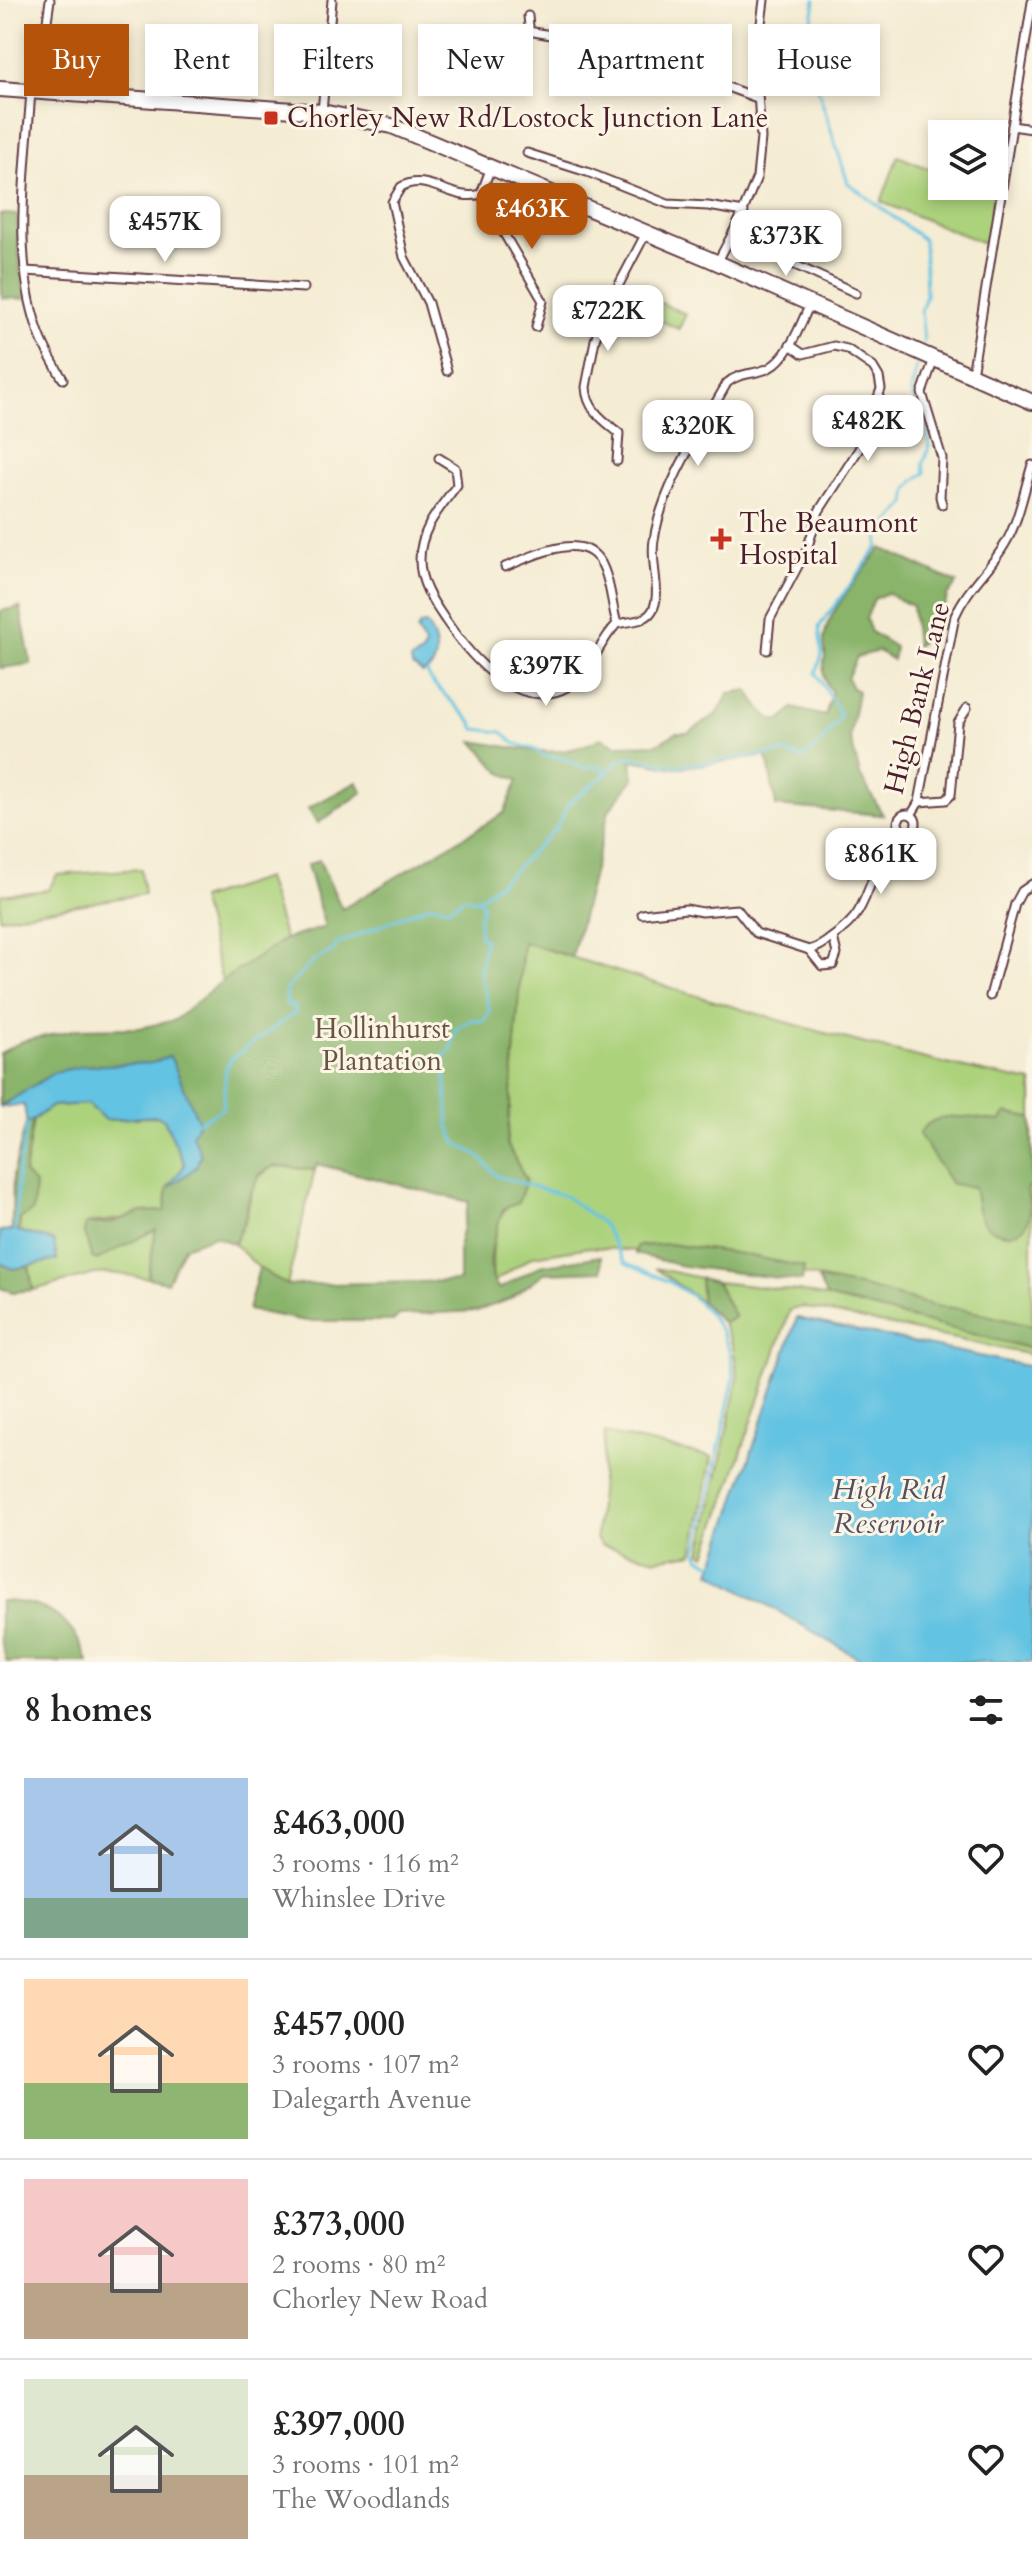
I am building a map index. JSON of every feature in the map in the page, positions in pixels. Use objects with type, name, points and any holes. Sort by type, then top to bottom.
[{"type":"highway","points":[[0,89],[24,90]]},
{"type":"highway","points":[[103,96],[322,112],[392,126],[717,263],[1032,402]]},
{"type":"street","points":[[46,24],[50,0]]},
{"type":"street","points":[[322,112],[332,0]]},
{"type":"street","points":[[717,263],[744,212],[757,177],[761,138],[757,98],[758,32],[764,0]]},
{"type":"street","points":[[972,375],[1032,2]]},
{"type":"street","points":[[528,16],[527,33],[585,41],[626,63],[692,74],[757,98]]},
{"type":"street","points":[[34,96],[23,206],[25,271],[37,328],[47,353],[63,379]]},
{"type":"street","points":[[1012,126],[1032,129]]},
{"type":"street","points":[[540,157],[543,148]]},
{"type":"street","points":[[527,153],[668,204],[744,212]]},
{"type":"street","points":[[481,194],[491,167]]},
{"type":"street","points":[[447,371],[428,303],[404,257],[392,202],[401,187],[415,182],[461,196],[481,194]]},
{"type":"street","points":[[481,194],[543,301],[536,327]]},
{"type":"street","points":[[738,223],[793,264],[849,285],[856,293]]},
{"type":"street","points":[[617,461],[620,435],[594,411],[586,387],[603,315],[646,233]]},
{"type":"street","points":[[25,271],[304,288]]},
{"type":"street","points":[[439,458],[455,468],[457,485],[428,524],[420,554],[422,575],[429,596],[476,662],[513,686],[538,692],[560,690],[580,678],[617,624],[645,619],[653,611],[656,599],[653,548],[660,511],[686,457],[727,383],[735,377],[769,367],[790,345],[810,304]]},
{"type":"street","points":[[767,650],[770,619],[807,549],[819,511],[859,449],[881,389],[873,367],[847,349],[834,346],[803,354],[790,345]]},
{"type":"street","points":[[934,359],[922,393],[942,458],[940,497],[943,506]]},
{"type":"street","name":"High Bank Lane","points":[[911,815],[919,802],[955,616],[963,596],[1005,545],[1032,465]]},
{"type":"street","points":[[505,567],[564,546],[585,550],[603,564],[617,624]]},
{"type":"street","points":[[919,802],[946,800],[951,795],[958,723],[967,708]]},
{"type":"street","name":"High Bank Lane","points":[[899,826],[905,832],[914,830],[916,822],[911,815]]},
{"type":"street","name":"High Bank Lane","points":[[833,937],[860,909],[876,862],[888,839],[899,826],[902,816],[911,815]]},
{"type":"street","points":[[990,996],[1015,904],[1022,891],[1032,884]]},
{"type":"street","points":[[642,914],[686,909],[707,912],[737,909],[756,933],[809,950],[822,966],[833,965],[837,954],[833,937],[809,950]]},
{"type":"green space","points":[[898,156],[928,168],[928,200],[993,200],[986,244],[881,202]]},
{"type":"green space","points":[[0,214],[17,215],[25,299],[2,298]]},
{"type":"green space","points":[[656,301],[686,314],[679,329],[650,316]]},
{"type":"green space","name":"Hollinhurst Plantation","points":[[881,548],[957,583],[947,596],[940,628],[916,646],[912,606],[887,593],[874,599],[866,619],[871,632],[895,647],[893,660],[878,651],[857,657],[847,678],[852,688],[858,691],[850,736],[860,775],[883,815],[776,806],[767,756],[675,768],[632,760],[634,779],[609,810],[572,957],[523,942],[507,1144],[526,1180],[518,1203],[503,1209],[494,1239],[491,1271],[499,1289],[540,1266],[601,1256],[602,1271],[544,1273],[510,1299],[477,1311],[399,1315],[393,1321],[306,1321],[248,1310],[259,1268],[287,1285],[459,1281],[459,1243],[469,1202],[317,1164],[315,1170],[274,1166],[259,1174],[234,1244],[214,1236],[184,1247],[167,1282],[148,1278],[156,1229],[97,1260],[92,1258],[84,1233],[85,1224],[110,1223],[142,1212],[165,1211],[168,1188],[196,1167],[201,1154],[152,1063],[84,1066],[0,1105],[0,1053],[23,1041],[78,1029],[140,1028],[175,1020],[222,981],[285,939],[325,927],[307,865],[319,860],[342,909],[504,813],[518,780],[501,773],[473,741],[538,751],[569,750],[601,738],[616,745],[657,744],[676,733],[688,733],[718,713],[729,693],[748,690],[761,710],[774,721],[783,719],[793,708],[825,716],[832,692],[824,676],[825,633],[841,600]]},
{"type":"green space","points":[[20,607],[31,664],[0,668],[0,611]]},
{"type":"green space","points":[[357,782],[363,792],[318,823],[308,808]]},
{"type":"green space","points":[[141,869],[144,894],[0,918],[0,895],[48,890],[57,875]]},
{"type":"green space","points":[[266,878],[285,939],[222,981],[200,899]]},
{"type":"green space","points":[[523,942],[839,1037],[1032,1082],[1032,1331],[803,1274],[636,1251],[590,1247],[533,1256],[493,1282],[497,1227],[507,1205],[526,1180],[507,1144]]},
{"type":"green space","points":[[89,1104],[105,1120],[157,1116],[164,1119],[185,1165],[168,1188],[165,1211],[91,1222],[156,1228],[148,1278],[95,1274],[33,1290],[29,1266],[56,1260],[19,1231],[33,1120],[52,1106]]},
{"type":"green space","points":[[1006,1113],[1032,1118],[1032,1187],[1027,1188],[1029,1218],[1020,1230],[1008,1234],[985,1224],[978,1212],[974,1187],[951,1184],[919,1134],[935,1120],[945,1117],[1000,1121]]},
{"type":"green space","points":[[27,1119],[28,1123],[33,1120],[24,1174],[35,1184],[33,1211],[20,1219],[19,1231],[12,1230],[13,1175]]},
{"type":"green space","points":[[274,1166],[315,1170],[287,1285],[259,1268],[234,1244],[256,1183]]},
{"type":"green space","points":[[669,1244],[742,1254],[804,1267],[802,1281],[683,1266],[635,1254],[637,1246]]},
{"type":"green space","points":[[0,1263],[13,1269],[29,1266],[33,1290],[13,1292],[0,1288]]},
{"type":"green space","points":[[655,1268],[700,1278],[702,1302]]},
{"type":"green space","points":[[700,1278],[716,1282],[735,1317],[723,1323],[702,1302]]},
{"type":"green space","points":[[818,1280],[859,1286],[1032,1326],[1032,1349],[827,1297]]},
{"type":"green space","points":[[716,1282],[827,1297],[1032,1349],[1032,1355],[802,1307],[790,1310],[706,1555],[701,1553],[738,1377],[733,1347],[723,1323],[735,1317]]},
{"type":"green space","points":[[605,1433],[712,1457],[693,1553],[656,1559],[601,1545],[596,1538]]},
{"type":"green space","points":[[0,1601],[31,1604],[55,1615],[74,1634],[88,1662],[7,1662],[0,1638]]},
{"type":"water","points":[[426,624],[433,637],[436,657],[423,673],[412,666],[411,660],[423,653],[425,645],[417,631],[420,625]]},
{"type":"water","points":[[170,1056],[199,1122],[192,1135],[201,1154],[196,1167],[168,1188],[185,1165],[164,1119],[157,1116],[105,1120],[88,1104],[52,1106],[27,1124],[24,1105],[0,1107],[55,1072],[84,1066],[152,1063]]},
{"type":"water","points":[[15,1230],[54,1241],[57,1260],[13,1269],[0,1263],[0,1231]]},
{"type":"water","name":"High Rid Reservoir","points":[[797,1318],[1032,1367],[1032,1662],[865,1662],[711,1572]]},
{"type":"waterway","points":[[815,0],[807,55],[848,183],[924,240],[926,295],[921,311],[924,342]]},
{"type":"waterway","points":[[199,1122],[223,1108],[226,1068],[231,1059],[296,1012],[295,1007],[286,1004],[287,988],[314,961],[334,950],[337,944],[430,905],[449,908],[465,897],[477,900],[508,876],[557,827],[569,803],[618,761],[630,757],[677,766],[784,752],[803,759],[822,741],[840,714],[816,673],[822,655],[819,627],[878,547],[879,535],[906,503],[908,489],[925,473],[923,464],[930,444],[911,392],[917,364]]},
{"type":"waterway","points":[[427,672],[430,680],[471,721],[475,729],[502,732],[514,743],[542,755],[562,758],[585,768],[604,768],[606,774]]},
{"type":"waterway","points":[[479,898],[483,906],[479,918],[480,937],[485,939],[480,971],[490,1013],[483,1021],[471,1020],[456,1029],[451,1051],[444,1055],[449,1127],[457,1144],[478,1155],[497,1176],[565,1196],[603,1224],[625,1263],[670,1282],[693,1297],[722,1332],[734,1377],[697,1551],[700,1558],[713,1564]]},
{"type":"waterway","points":[[15,1230],[18,1171],[27,1124]]},
{"type":"place","name":"Chorley New Rd/Lostock Junction Lane","points":[[271,118]]},
{"type":"place","name":"The Beaumont Hospital","points":[[721,539]]}]
